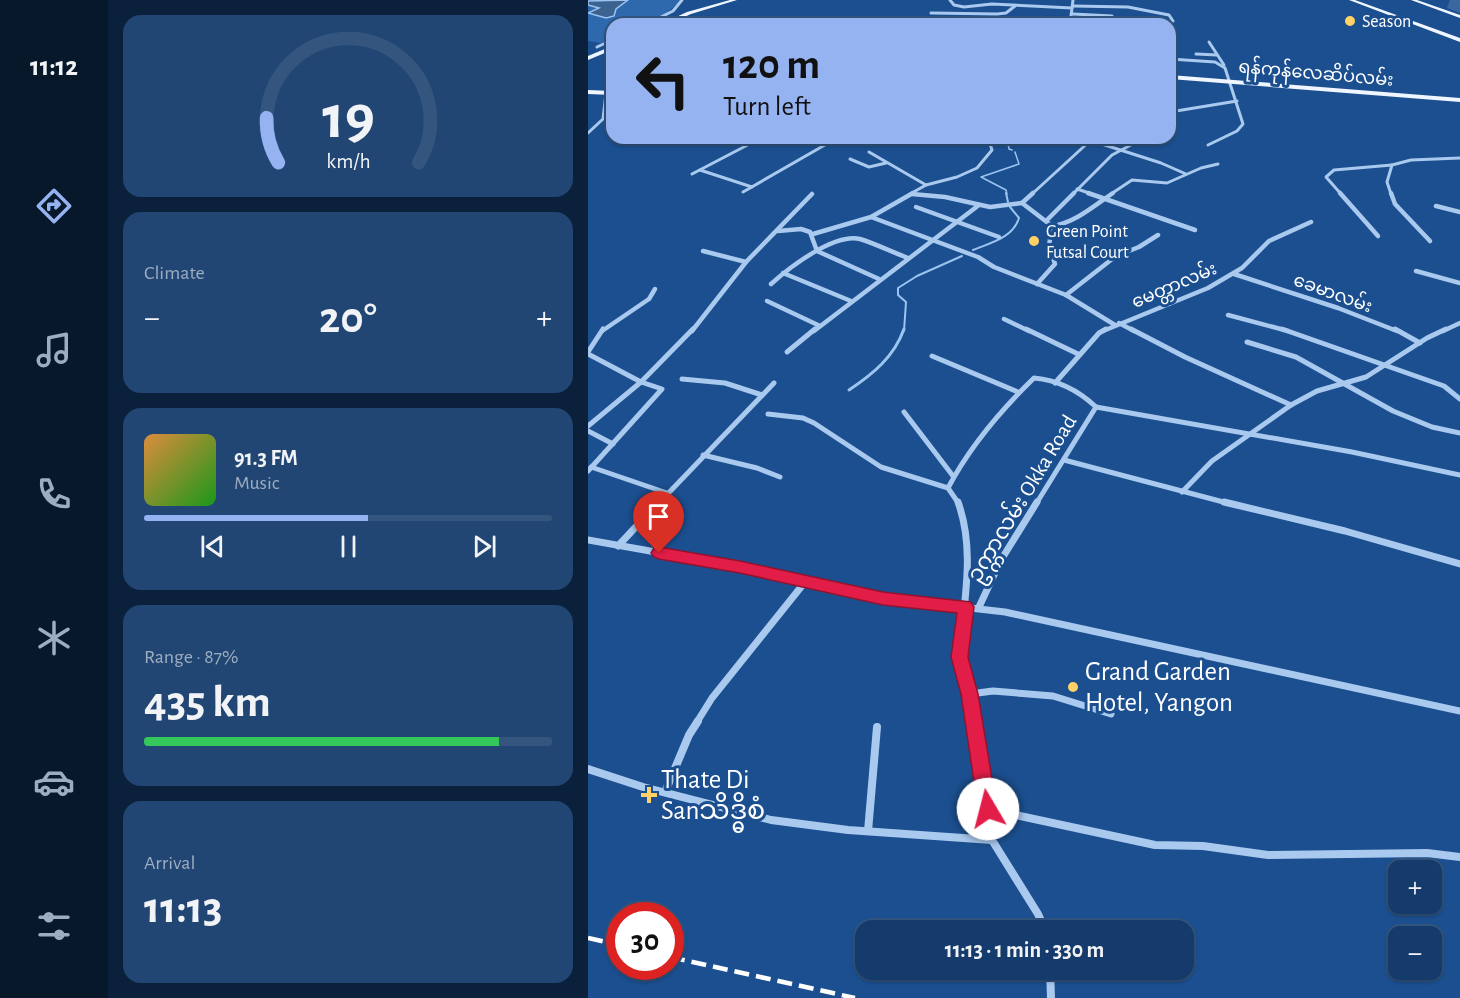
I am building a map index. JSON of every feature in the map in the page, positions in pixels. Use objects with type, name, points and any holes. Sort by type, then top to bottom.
[{"type":"main road","points":[[678,18],[735,0]]},
{"type":"main road","points":[[1351,0],[1460,40]]},
{"type":"main road","points":[[1413,0],[1460,17]]},
{"type":"main road","points":[[588,58],[606,50]]},
{"type":"main road","name":"ရန်ကုန်လေဆိပ်လမ်း","points":[[1176,77],[1460,100]]},
{"type":"main road","points":[[588,92],[606,93]]},
{"type":"street","points":[[658,18],[673,11],[682,0]]},
{"type":"street","points":[[950,0],[954,5],[964,7],[989,4],[1128,8],[1169,15],[1171,18]]},
{"type":"street","points":[[1072,18],[1073,0]]},
{"type":"street","points":[[931,13],[997,14],[1009,11],[1016,6]]},
{"type":"street","points":[[1073,14],[1112,16]]},
{"type":"street","points":[[1208,145],[1241,128],[1243,124],[1231,81],[1209,42]]},
{"type":"street","points":[[597,47],[606,43]]},
{"type":"street","points":[[1196,54],[1217,55]]},
{"type":"street","points":[[1176,59],[1215,62],[1225,68]]},
{"type":"street","points":[[1176,111],[1213,103],[1237,101]]},
{"type":"street","points":[[588,133],[603,119],[606,106]]},
{"type":"street","points":[[692,174],[750,144]]},
{"type":"street","points":[[743,192],[827,144]]},
{"type":"street","points":[[777,231],[801,229],[813,234],[871,217],[926,185],[957,177],[977,168],[992,150],[990,144]]},
{"type":"street","points":[[911,194],[945,197],[997,207],[1022,203],[1087,144]]},
{"type":"street","points":[[1103,144],[1186,174]]},
{"type":"street","points":[[1047,220],[1112,155],[1133,144]]},
{"type":"street","points":[[869,152],[926,185]]},
{"type":"street","points":[[1378,237],[1326,177],[1327,175],[1334,170],[1392,165],[1412,160],[1460,158]]},
{"type":"street","points":[[850,159],[869,167],[886,163]]},
{"type":"street","points":[[1052,226],[1061,225],[1079,216],[1132,180],[1167,183],[1186,174],[1218,164]]},
{"type":"street","points":[[1392,165],[1387,182],[1395,204],[1430,241]]},
{"type":"street","points":[[700,170],[752,187]]},
{"type":"street","points":[[1077,189],[1195,230]]},
{"type":"street","points":[[588,426],[641,382],[685,339],[746,262],[812,194]]},
{"type":"street","points":[[1022,203],[1032,213],[1047,220],[1052,226],[1049,246],[1055,264],[1053,270],[1037,284]]},
{"type":"street","points":[[787,352],[879,279],[979,205]]},
{"type":"street","points":[[1436,206],[1460,212]]},
{"type":"street","points":[[916,207],[999,237]]},
{"type":"street","points":[[871,217],[978,256],[994,267],[1066,295],[1117,324],[1194,362],[1292,405]]},
{"type":"street","name":"မေတ္တာလမ်း","points":[[1055,383],[1078,354],[1100,333],[1117,324],[1174,303],[1234,274],[1269,241],[1311,222]]},
{"type":"street","points":[[813,234],[817,251]]},
{"type":"street","points":[[1066,295],[1116,256],[1139,247],[1158,235]]},
{"type":"street","points":[[771,284],[783,273],[817,251],[853,238],[908,258]]},
{"type":"street","points":[[703,251],[746,262]]},
{"type":"street","points":[[817,251],[879,279]]},
{"type":"street","points":[[1416,271],[1460,282]]},
{"type":"street","points":[[783,273],[851,301]]},
{"type":"street","name":"ခေမာလမ်း","points":[[1234,274],[1329,304],[1394,329],[1420,343]]},
{"type":"street","points":[[655,289],[649,299],[603,329],[588,353],[641,382],[662,389],[590,469],[667,493]]},
{"type":"street","points":[[766,301],[820,326]]},
{"type":"street","points":[[1228,315],[1296,333],[1444,387],[1460,399]]},
{"type":"street","points":[[1004,319],[1078,354]]},
{"type":"street","points":[[1182,492],[1212,461],[1292,405],[1317,391],[1366,377],[1420,343],[1460,323]]},
{"type":"street","points":[[1247,342],[1296,357],[1393,411],[1432,427],[1460,434]]},
{"type":"street","points":[[932,356],[1018,392]]},
{"type":"street","points":[[948,488],[960,462],[1018,392],[1035,378],[1055,383],[1080,395],[1096,407],[1352,452],[1460,475]]},
{"type":"street","points":[[682,379],[725,383],[762,395]]},
{"type":"street","points":[[618,546],[703,454],[774,383]]},
{"type":"street","name":"ဥက္ကာလမ်း Okka Road","points":[[979,608],[1001,560],[1096,407]]},
{"type":"street","points":[[904,412],[954,476]]},
{"type":"street","points":[[768,414],[808,420],[881,466],[948,488],[957,501],[965,521],[968,548],[966,607],[960,657],[970,694],[992,840],[1041,920]]},
{"type":"street","points":[[588,431],[613,444]]},
{"type":"street","points":[[703,454],[757,468],[780,477]]},
{"type":"street","points":[[1064,460],[1182,492],[1345,531],[1460,564]]},
{"type":"street","points":[[588,540],[740,567],[883,598],[979,608],[1460,711]]},
{"type":"street","points":[[665,792],[689,735],[712,698],[805,582]]},
{"type":"street","points":[[970,694],[993,692],[1053,696],[1111,714]]},
{"type":"street","points":[[868,831],[877,727]]},
{"type":"street","points":[[588,769],[771,820],[868,831],[992,840]]},
{"type":"street","points":[[988,809],[1155,845],[1203,846],[1268,855],[1427,853],[1460,857]]},
{"type":"street","points":[[1050,980],[1051,998]]},
{"type":"shaded area","points":[[588,0],[680,0],[658,18],[606,18],[606,41],[601,43],[588,41]]},
{"type":"shaded area","points":[[628,0],[616,9],[614,16],[606,18],[588,13],[599,8],[588,5],[588,1]]},
{"type":"waterway","points":[[1008,144],[1009,149],[1012,150]]},
{"type":"waterway","points":[[1007,194],[1006,190],[981,177],[1019,164],[1015,152]]},
{"type":"waterway","points":[[1006,193],[1008,202]]},
{"type":"waterway","points":[[973,250],[1000,239],[1012,230],[1019,218],[1010,207]]},
{"type":"waterway","points":[[904,331],[906,302],[898,295],[898,288],[917,276],[962,256]]},
{"type":"waterway","points":[[849,390],[882,364],[895,348],[904,329]]},
{"type":"railway","points":[[588,938],[606,942]]},
{"type":"railway","points":[[684,960],[855,998]]},
{"type":"place","name":"Season","points":[[1350,21]]},
{"type":"place","name":"Green Point Futsal Court","points":[[1034,241]]},
{"type":"place","name":"Grand Garden Hotel, Yangon","points":[[1073,687]]},
{"type":"place","name":"Thate Di Sanသိဒ္ဓိစံ","points":[[649,795]]},
{"type":"route","points":[[659,553],[740,567],[883,598],[966,607],[960,657],[970,694],[988,809]]}]
